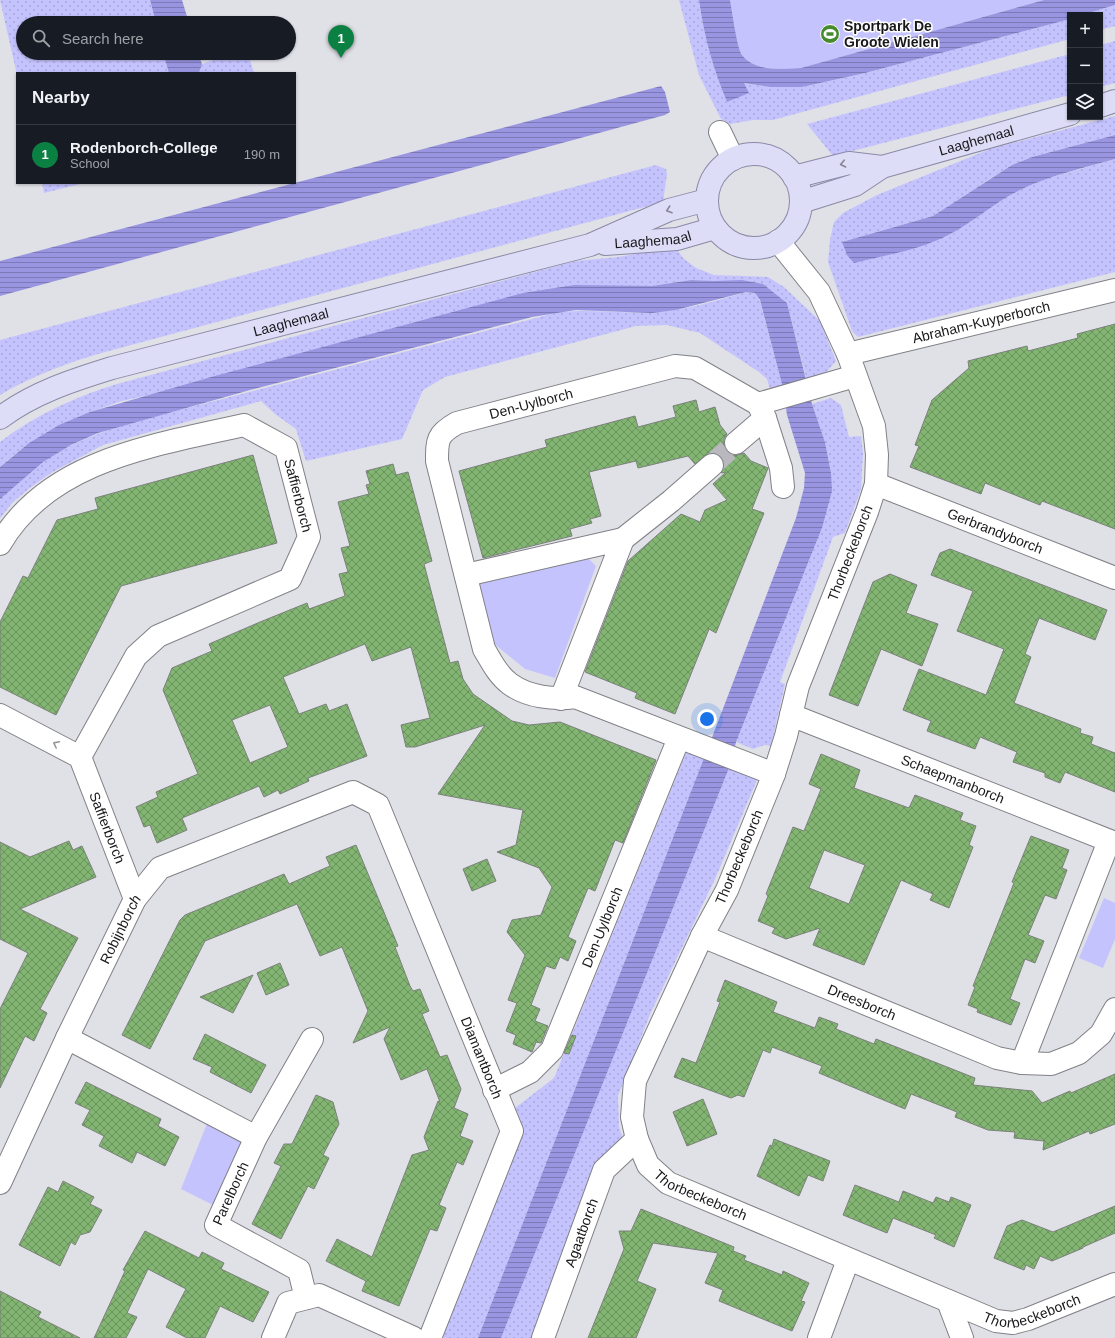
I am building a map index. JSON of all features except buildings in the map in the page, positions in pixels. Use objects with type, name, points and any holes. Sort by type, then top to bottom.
[{"type":"main road","points":[[1103,105],[1115,102]]},
{"type":"main road","name":"Laaghemaal","points":[[800,202],[855,185],[882,167],[1067,115]]},
{"type":"main road","points":[[755,154],[767,156],[786,168],[794,177],[800,193],[799,214],[794,225],[787,234],[778,241],[767,246],[755,248],[743,247],[723,236],[715,228],[710,219],[707,200],[709,188],[714,176],[722,166],[733,159],[755,154]]},
{"type":"main road","name":"Laaghemaal","points":[[794,177],[849,163],[882,167]]},
{"type":"main road","name":"Laaghemaal","points":[[0,418],[40,394],[77,379],[112,368],[590,245],[669,210],[707,200]]},
{"type":"main road","name":"Laaghemaal","points":[[590,245],[677,239],[715,228]]},
{"type":"street","points":[[720,132],[733,159]]},
{"type":"street","name":"Thorbeckeborch","points":[[778,241],[819,292],[848,354],[874,426],[877,455],[876,484],[867,512],[798,686],[774,774],[727,890],[702,936],[635,1081],[632,1117],[637,1139],[648,1166],[668,1183],[996,1321],[1013,1323],[1115,1284]]},
{"type":"street","name":"Abraham-Kuyperborch","points":[[848,354],[1115,290]]},
{"type":"street","name":"Den-Uylborch","points":[[766,407],[694,368],[675,366],[457,423],[444,430],[437,441],[437,461],[484,648],[494,667],[510,684],[535,695],[562,699],[575,697],[774,774]]},
{"type":"street","points":[[736,443],[766,407],[821,386],[855,376]]},
{"type":"street","points":[[766,407],[781,468],[783,487]]},
{"type":"street","name":"Saffierborch","points":[[0,544],[6,534],[25,512],[42,496],[86,469],[138,449],[244,425],[286,448],[309,537],[290,579],[158,636],[136,656],[80,756],[135,899]]},
{"type":"street","points":[[466,575],[623,539],[671,501],[712,464]]},
{"type":"street","name":"Gerbrandyborch","points":[[876,484],[1115,578]]},
{"type":"street","points":[[562,699],[623,539]]},
{"type":"street","points":[[0,715],[80,756]]},
{"type":"street","name":"Schaepmanborch","points":[[791,715],[1112,842]]},
{"type":"street","name":"Den-Uylborch","points":[[494,1090],[530,1072],[552,1050],[679,738]]},
{"type":"street","name":"Diamantborch","points":[[353,792],[378,805],[512,1131],[430,1338]]},
{"type":"street","name":"Robijnborch","points":[[0,1183],[67,1038],[135,899],[160,868],[353,792]]},
{"type":"street","points":[[1022,1063],[1112,842]]},
{"type":"street","name":"Dreesborch","points":[[702,936],[997,1058],[1022,1063],[1051,1064],[1079,1053],[1101,1034],[1115,1009]]},
{"type":"street","points":[[67,1038],[256,1137],[312,1039]]},
{"type":"street","name":"Parelborch","points":[[256,1137],[216,1225],[299,1270],[306,1298]]},
{"type":"street","name":"Agaatborch","points":[[543,1338],[604,1170],[637,1139]]},
{"type":"street","points":[[819,1338],[848,1260]]},
{"type":"street","points":[[273,1338],[288,1303],[319,1295],[414,1338]]},
{"type":"street","points":[[948,1301],[962,1338]]},
{"type":"shaded area","points":[[0,0],[150,0],[154,16],[16,16],[16,60],[165,60],[169,72],[16,72]]},
{"type":"shaded area","points":[[150,0],[182,0],[187,16],[154,16]]},
{"type":"shaded area","points":[[679,0],[699,0],[710,52],[717,77],[727,102],[743,83],[770,87],[802,87],[865,73],[1067,20],[1067,40],[773,120],[753,120],[730,124],[721,119],[699,75]]},
{"type":"shaded area","points":[[699,0],[730,0],[740,51],[747,60],[761,67],[777,69],[801,68],[1044,0],[1115,0],[1115,5],[1092,12],[1067,12],[1067,20],[865,73],[802,87],[770,87],[744,83],[749,93],[727,102],[717,77],[704,27]]},
{"type":"shaded area","name":"Sportpark De Groote Wielen","points":[[730,0],[1044,0],[801,68],[777,69],[761,67],[747,60],[742,55],[737,38]]},
{"type":"shaded area","points":[[1115,5],[1115,26],[1103,29],[1103,12],[1092,12]]},
{"type":"shaded area","points":[[1115,41],[1115,83],[1103,86],[1103,48],[1103,44]]},
{"type":"shaded area","points":[[1067,55],[1067,96],[833,156],[807,124]]},
{"type":"shaded area","points":[[165,60],[201,60],[202,64],[199,72],[169,72]]},
{"type":"shaded area","points":[[214,60],[250,60],[254,72],[199,72],[202,64]]},
{"type":"shaded area","points":[[661,86],[665,92],[670,112],[665,115],[0,296],[0,261],[291,184],[296,184],[296,183]]},
{"type":"shaded area","points":[[1115,116],[1115,135],[1032,157],[1012,165],[933,216],[842,242],[970,222],[998,202],[1021,189],[1042,180],[1115,159],[1115,272],[858,337],[852,331],[828,262],[830,240],[834,222],[843,213],[877,195],[990,149]]},
{"type":"shaded area","points":[[1115,135],[1115,159],[1056,176],[1022,189],[1003,199],[959,229],[939,240],[890,255],[854,263],[847,255],[842,242],[933,216],[1012,165],[1032,157]]},
{"type":"shaded area","points":[[656,165],[666,169],[667,174],[663,202],[91,356],[38,376],[0,395],[0,340]]},
{"type":"shaded area","points":[[42,184],[80,184],[44,193]]},
{"type":"shaded area","points":[[675,247],[683,258],[696,268],[714,275],[768,277],[784,287],[820,321],[836,361],[822,377],[807,381],[787,303],[763,284],[691,280],[652,286],[630,286],[122,401],[88,413],[42,435],[0,467],[0,442],[13,432],[41,415],[71,401],[117,384],[576,261],[618,257]]},
{"type":"shaded area","points":[[691,280],[742,280],[763,284],[787,303],[812,404],[825,442],[831,473],[832,491],[822,528],[736,742],[731,763],[501,1338],[478,1338],[796,518],[804,488],[805,473],[787,415],[783,388],[760,300],[755,293],[746,292],[676,310],[652,313],[576,310],[532,317],[250,390],[98,433],[71,445],[43,462],[0,499],[0,467],[29,443],[59,425],[90,412],[211,377],[523,293],[574,285],[652,286]]},
{"type":"shaded area","points":[[746,292],[755,293],[760,301],[783,388],[770,389],[767,379],[759,372],[700,333],[667,325],[636,326],[445,377],[423,390],[402,439],[306,461],[296,429],[275,414],[261,401],[103,445],[51,473],[31,487],[13,502],[0,518],[0,499],[27,473],[42,462],[76,443],[129,423],[555,313],[580,311],[641,312],[677,310]]},
{"type":"shaded area","points":[[831,398],[841,405],[849,437],[861,436],[863,453],[861,489],[845,533],[833,537],[780,682],[785,684],[771,746],[765,745],[753,749],[736,742],[822,528],[831,473],[825,442],[812,404]]},
{"type":"shaded area","points":[[578,548],[596,566],[555,678],[525,669],[486,637],[466,575]]},
{"type":"shaded area","points":[[688,748],[706,753],[478,1338],[440,1338],[521,1136],[521,1121],[515,1108],[554,1078]]},
{"type":"shaded area","points":[[731,763],[757,780],[715,879],[651,1012],[618,1096],[619,1127],[626,1149],[595,1181],[532,1338],[501,1338]]},
{"type":"shaded area","points":[[1104,898],[1115,903],[1115,939],[1103,968],[1079,958]]},
{"type":"shaded area","points":[[214,1106],[264,1127],[223,1210],[181,1189]]},
{"type":"tunnel","points":[[712,465],[736,443]]},
{"type":"place","name":"Sportpark De Groote Wielen","points":[[830,34]]},
{"type":"place","name":"Rodenborch-College","points":[[341,58]]}]
